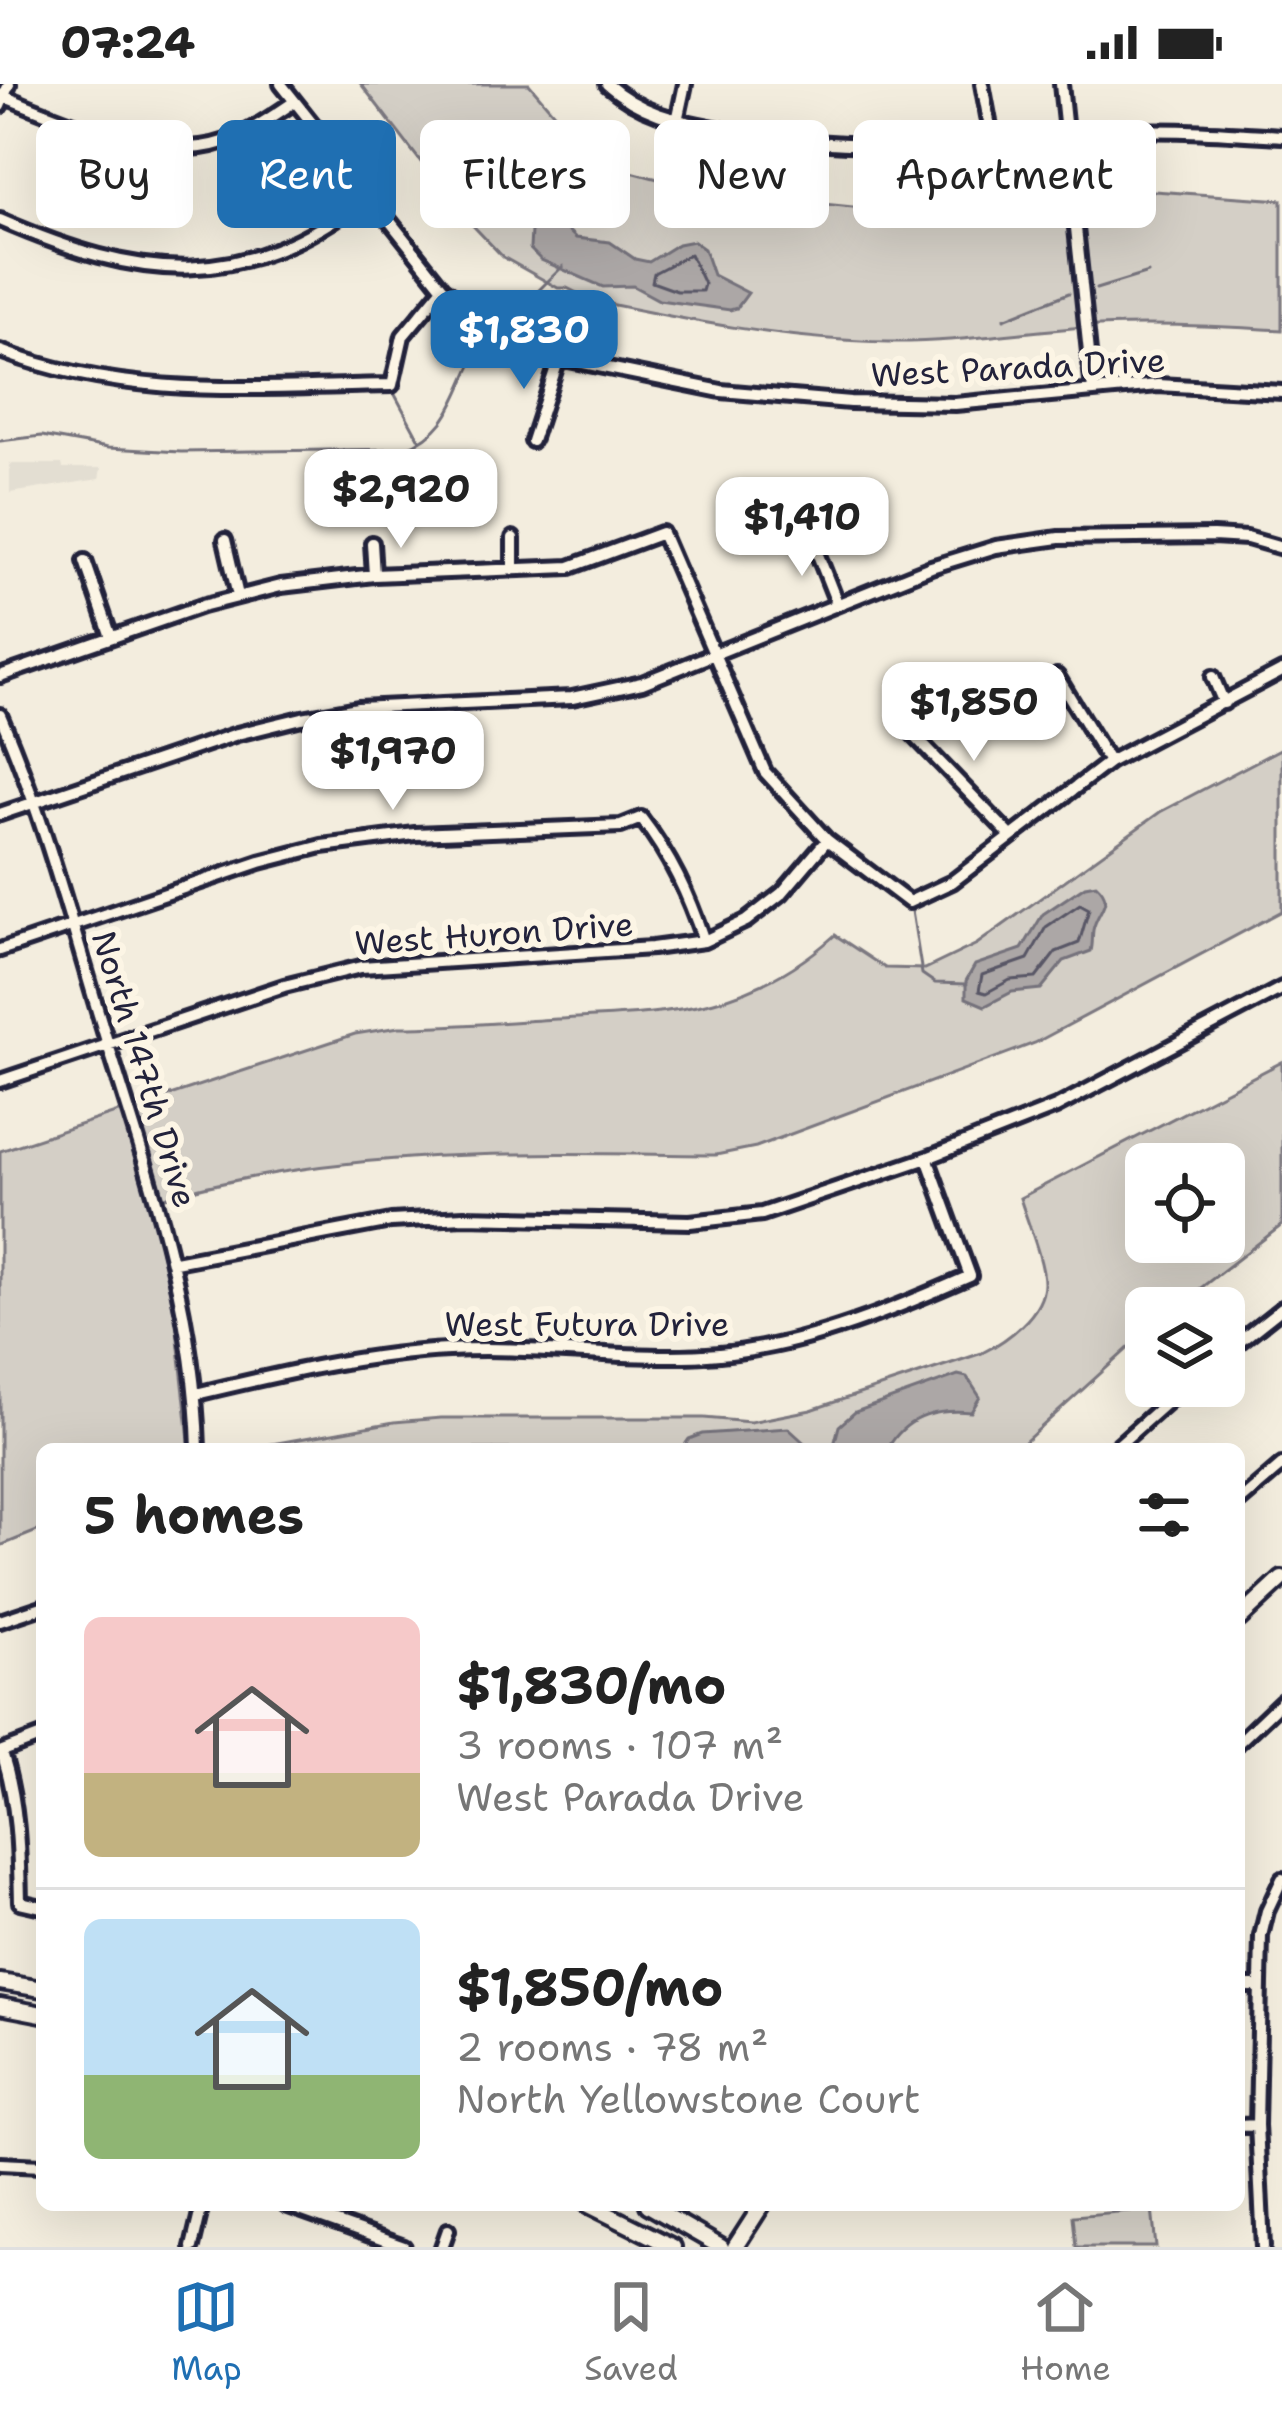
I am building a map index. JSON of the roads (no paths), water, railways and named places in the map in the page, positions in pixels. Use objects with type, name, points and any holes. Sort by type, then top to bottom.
[{"type":"main road","points":[[1245,1613],[1282,1579]]},
{"type":"main road","points":[[0,1982],[36,1988]]},
{"type":"main road","points":[[0,2006],[36,2013]]},
{"type":"main road","points":[[602,2211],[674,2247]]},
{"type":"main road","points":[[658,2211],[721,2247]]},
{"type":"main road","points":[[735,2247],[758,2211]]},
{"type":"street","points":[[9,84],[1,99],[140,146],[202,147],[251,130],[294,102]]},
{"type":"street","name":"West Parada Drive","points":[[281,84],[308,120]]},
{"type":"street","points":[[607,84],[629,104],[674,120]]},
{"type":"street","points":[[677,120],[686,84]]},
{"type":"street","points":[[982,84],[989,120]]},
{"type":"street","points":[[1061,84],[1064,120]]},
{"type":"street","points":[[1156,132],[1282,136]]},
{"type":"street","points":[[0,220],[88,255],[148,267],[246,262],[325,228]]},
{"type":"street","name":"West Parada Drive","points":[[394,228],[443,288],[509,334],[559,358],[721,391],[850,402],[955,404],[1158,385],[1282,392]]},
{"type":"street","points":[[1076,228],[1093,391]]},
{"type":"street","points":[[0,351],[56,370],[158,388],[392,385],[403,336],[443,288]]},
{"type":"street","points":[[532,441],[559,358]]},
{"type":"street","points":[[0,676],[281,586],[374,575],[570,567],[662,533],[765,772],[826,840],[909,902],[952,881],[1109,762],[1282,670]]},
{"type":"street","points":[[0,814],[237,734],[302,718],[358,708],[572,698],[642,683],[963,556],[1043,539],[1228,536],[1282,548]]},
{"type":"street","points":[[811,537],[837,603]]},
{"type":"street","points":[[513,538],[513,570]]},
{"type":"street","points":[[225,540],[238,596]]},
{"type":"street","points":[[372,543],[374,575]]},
{"type":"street","points":[[85,561],[111,637]]},
{"type":"street","points":[[1057,676],[1109,762]]},
{"type":"street","points":[[1213,676],[1224,703]]},
{"type":"street","name":"North 147th Drive","points":[[0,715],[34,803],[175,1262],[196,1394],[198,1443]]},
{"type":"street","points":[[905,726],[1010,835]]},
{"type":"street","points":[[0,950],[260,862],[322,846],[415,834],[621,826],[641,818],[687,889],[704,941]]},
{"type":"street","name":"West Huron Drive","points":[[0,1081],[284,986],[361,967],[704,941],[746,921],[782,892],[826,840]]},
{"type":"street","points":[[175,1262],[391,1221],[464,1217],[690,1222],[762,1214],[927,1158],[1056,1107],[1282,988]]},
{"type":"street","name":"West Futura Drive","points":[[196,1394],[378,1356],[452,1349],[686,1355],[760,1349],[859,1319],[970,1276],[927,1158]]},
{"type":"street","points":[[1245,1337],[1282,1308]]},
{"type":"street","points":[[1121,1443],[1161,1407]]},
{"type":"street","points":[[1245,1497],[1282,1465]]},
{"type":"street","points":[[0,1621],[36,1609]]},
{"type":"street","points":[[1245,1736],[1282,1701]]},
{"type":"street","points":[[36,1738],[1,1752],[13,1787],[19,1831],[20,1902],[36,1906]]},
{"type":"street","points":[[1263,2247],[1257,2125],[1259,1986],[1267,1910],[1282,1879]]},
{"type":"street","points":[[1245,1986],[1259,1986]]},
{"type":"street","points":[[1245,2126],[1257,2125]]},
{"type":"street","points":[[0,2164],[36,2166]]},
{"type":"street","points":[[192,2247],[201,2211]]},
{"type":"street","points":[[306,2211],[404,2247]]},
{"type":"street","points":[[442,2247],[448,2230]]},
{"type":"water","points":[[565,228],[576,238],[610,242],[635,259],[649,262],[678,244],[693,241],[704,249],[713,275],[748,293],[730,310],[659,300],[633,286],[603,287],[541,260],[530,249],[531,231]]},
{"type":"water","points":[[1096,884],[1105,901],[1093,930],[1091,951],[1064,961],[1041,989],[1012,992],[985,1006],[966,998],[966,981],[975,965],[1022,949],[1043,914],[1085,886]]},
{"type":"water","points":[[958,1375],[967,1377],[980,1397],[971,1412],[936,1413],[916,1420],[891,1443],[835,1443],[839,1426],[855,1412]]},
{"type":"water","points":[[788,1428],[804,1443],[686,1443],[702,1434]]},
{"type":"waterway","points":[[509,320],[563,266]]},
{"type":"waterway","points":[[1096,289],[1148,273]]},
{"type":"waterway","points":[[1004,319],[1069,293]]},
{"type":"waterway","points":[[0,441],[42,436],[108,448],[181,452],[404,449],[437,428],[490,335]]},
{"type":"waterway","points":[[393,391],[420,441]]},
{"type":"waterway","points":[[912,911],[922,974],[935,983],[967,984]]}]
